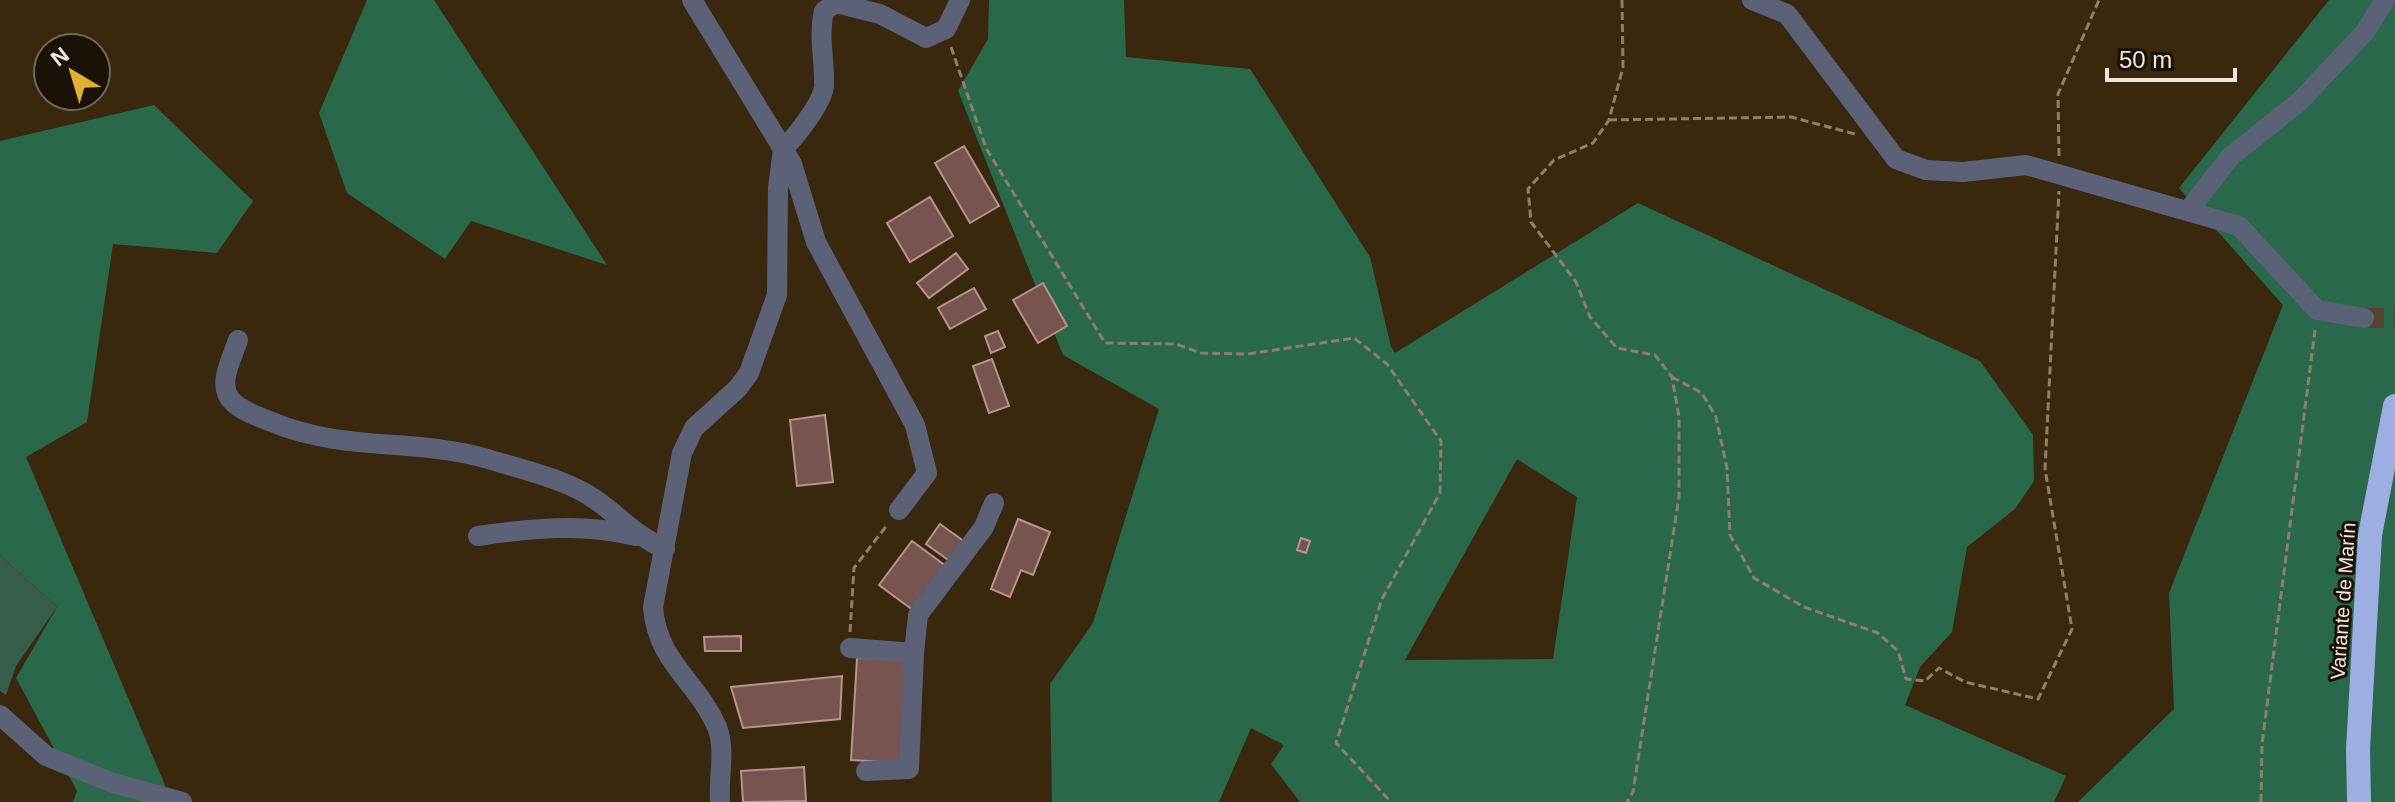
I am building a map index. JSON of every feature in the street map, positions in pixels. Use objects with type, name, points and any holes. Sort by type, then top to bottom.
[{"type":"highway","name":"Variante de Marín","points":[[2359,802],[2358,749],[2370,535],[2395,406]]},
{"type":"street","points":[[692,0],[792,164],[816,242],[915,425],[927,473],[899,510]]},
{"type":"street","points":[[720,802],[717,728],[663,649],[655,630],[653,607],[682,453],[694,428],[728,399],[749,373],[777,295],[778,188],[783,149],[794,139],[824,91],[821,24],[824,11],[836,3],[880,14],[926,38],[946,29],[960,0]]},
{"type":"street","points":[[1752,0],[1787,14],[1896,159],[1926,170],[1963,172],[2026,165],[2239,226],[2317,310],[2364,318]]},
{"type":"street","points":[[2188,211],[2230,157],[2300,101],[2365,32],[2385,0]]},
{"type":"street","points":[[238,340],[224,381],[226,393],[234,403],[256,416],[292,431],[338,442],[435,451],[495,462],[581,491],[638,537]]},
{"type":"street","points":[[866,771],[909,769],[918,615],[984,527],[994,503]]},
{"type":"street","points":[[478,536],[527,529],[600,527],[638,537],[665,549]]},
{"type":"street","points":[[850,648],[914,653]]},
{"type":"street","points":[[0,715],[46,756],[113,783],[182,802]]},
{"type":"path","points":[[1622,0],[1623,67],[1609,120],[1593,143],[1554,160],[1528,189],[1531,222],[1576,282],[1590,317],[1617,348],[1655,355],[1672,377],[1702,393],[1716,417],[1727,468],[1730,535],[1754,578],[1804,607],[1878,633],[1898,651],[1906,679],[1925,681],[1939,668],[1965,682],[2038,699],[2072,629],[2045,469],[2059,174],[2058,94],[2099,0]]},
{"type":"path","points":[[946,29],[986,148],[1105,343],[1176,344],[1201,353],[1248,354],[1354,338],[1387,364],[1441,441],[1440,493],[1382,599],[1336,743],[1391,802]]},
{"type":"path","points":[[1609,120],[1791,117],[1829,130],[1876,133]]},
{"type":"path","points":[[2261,802],[2262,744],[2317,310]]},
{"type":"path","points":[[1627,802],[1633,792],[1679,497],[1679,417],[1672,377]]},
{"type":"path","points":[[850,648],[854,568],[899,510]]},
{"type":"green space","points":[[367,0],[434,0],[607,265],[471,221],[445,259],[347,193],[319,113]]},
{"type":"green space","points":[[989,0],[1124,0],[1126,57],[1250,69],[1370,257],[1395,353],[1638,203],[1980,361],[2033,435],[2034,481],[2015,509],[1967,547],[1952,632],[1920,667],[1905,705],[2066,776],[2054,802],[1300,802],[1271,764],[1284,745],[1251,728],[1219,802],[1052,802],[1050,684],[1093,623],[1159,409],[1063,355],[958,91],[988,39]],"holes":[[[1517,459],[1577,497],[1553,659],[1405,660]]]},
{"type":"green space","points":[[2329,0],[2395,0],[2395,802],[2078,802],[2174,709],[2169,593],[2283,305],[2179,188]]},
{"type":"green space","points":[[154,105],[253,201],[217,253],[113,244],[87,422],[26,457],[165,785],[165,802],[73,802],[77,791],[16,678],[57,607],[0,555],[0,141]]},
{"type":"green space","points":[[0,555],[57,607],[16,666],[6,695],[0,691]]},
{"type":"building","points":[[964,146],[999,206],[970,223],[935,163]]},
{"type":"building","points":[[930,197],[953,236],[910,262],[887,223]]},
{"type":"building","points":[[956,253],[968,269],[929,298],[917,283]]},
{"type":"building","points":[[1043,283],[1067,326],[1038,343],[1013,300]]},
{"type":"building","points":[[974,288],[986,309],[950,329],[938,308]]},
{"type":"building","points":[[998,331],[1005,347],[991,353],[985,336]]},
{"type":"building","points":[[992,359],[1009,406],[989,413],[973,366]]},
{"type":"building","points":[[825,415],[833,482],[797,486],[790,420]]},
{"type":"building","points":[[1018,519],[1050,532],[1033,575],[1021,570],[1010,597],[991,589]]},
{"type":"building","points":[[940,524],[965,542],[951,562],[926,544]]},
{"type":"building","points":[[1301,538],[1310,541],[1306,553],[1297,550]]},
{"type":"building","points":[[912,541],[950,569],[917,613],[879,585]]},
{"type":"building","points":[[741,636],[741,651],[705,651],[704,637]]},
{"type":"building","points":[[857,658],[909,659],[901,763],[851,760]]},
{"type":"building","points":[[842,676],[840,719],[743,728],[731,687]]},
{"type":"building","points":[[804,767],[806,801],[743,802],[741,771]]},
{"type":"tunnel","points":[[2364,318],[2395,318]]}]
